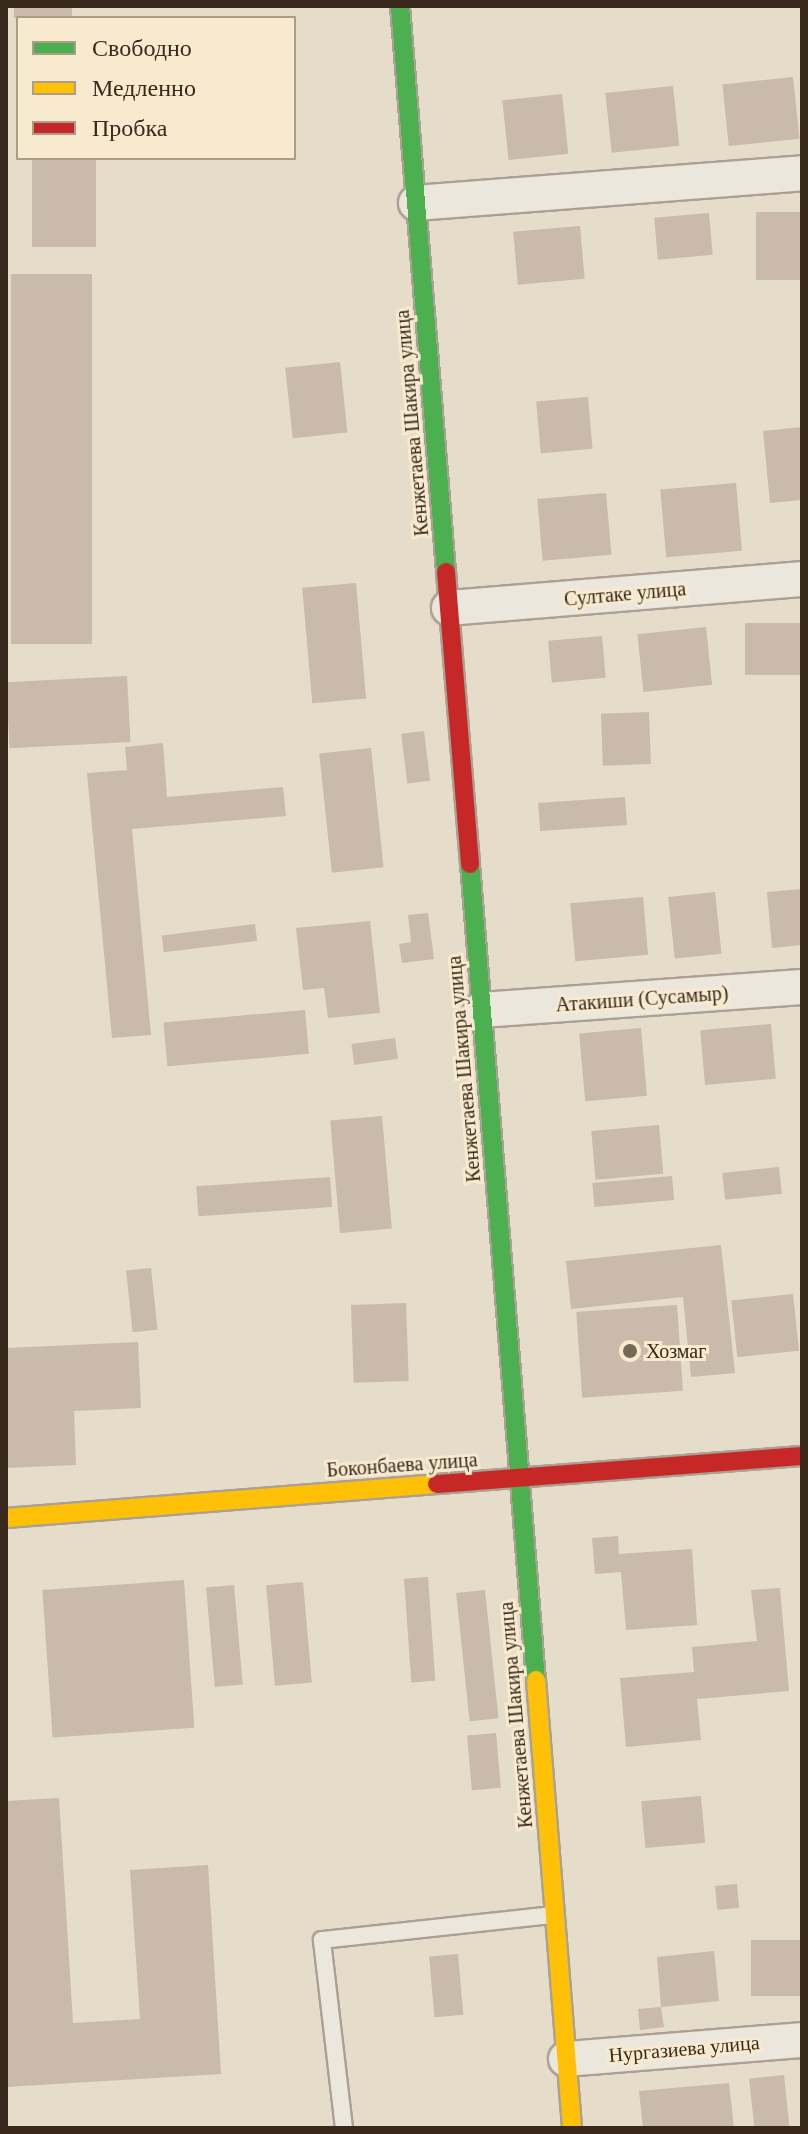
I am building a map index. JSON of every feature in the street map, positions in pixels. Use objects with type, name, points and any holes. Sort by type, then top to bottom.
[{"type":"street","name":"Кенжетаева Шакира улица","points":[[400,6],[572,2128]]},
{"type":"street","points":[[416,203],[802,173]]},
{"type":"street","name":"Султаке улица","points":[[449,608],[802,579]]},
{"type":"street","name":"Атакиши (Сусамыр)","points":[[481,1010],[802,987]]},
{"type":"street","name":"Боконбаева улица","points":[[6,1518],[802,1456]]},
{"type":"street","name":"Нургазиева улица","points":[[566,2059],[802,2040]]},
{"type":"lane","points":[[344,2128],[322,1940],[555,1915]]},
{"type":"building","points":[[14,6],[72,6],[72,16],[14,18]]},
{"type":"building","points":[[793,77],[799,139],[729,146],[722,84]]},
{"type":"building","points":[[673,86],[679,146],[612,153],[605,93]]},
{"type":"building","points":[[562,94],[568,154],[509,160],[502,100]]},
{"type":"building","points":[[32,160],[96,160],[96,247],[32,247]]},
{"type":"building","points":[[756,212],[802,212],[802,280],[756,280]]},
{"type":"building","points":[[709,213],[713,255],[658,260],[654,218]]},
{"type":"building","points":[[580,226],[585,279],[518,285],[513,232]]},
{"type":"building","points":[[11,274],[92,274],[92,644],[11,644]]},
{"type":"building","points":[[340,362],[347,433],[293,438],[285,368]]},
{"type":"building","points":[[588,397],[593,449],[541,453],[536,402]]},
{"type":"building","points":[[802,427],[802,500],[770,503],[763,431]]},
{"type":"building","points":[[736,483],[742,551],[666,557],[660,490]]},
{"type":"building","points":[[606,493],[611,555],[543,561],[537,499]]},
{"type":"building","points":[[356,583],[366,699],[312,703],[302,588]]},
{"type":"building","points":[[745,623],[802,623],[802,675],[745,675]]},
{"type":"building","points":[[706,627],[712,685],[643,692],[637,634]]},
{"type":"building","points":[[602,636],[606,678],[552,683],[548,641]]},
{"type":"building","points":[[127,676],[130,742],[10,748],[6,682]]},
{"type":"building","points":[[649,712],[651,764],[603,766],[601,714]]},
{"type":"building","points":[[424,731],[430,781],[407,783],[401,734]]},
{"type":"building","points":[[163,743],[167,797],[283,787],[286,816],[132,829],[151,1035],[112,1038],[87,773],[127,770],[125,747]]},
{"type":"building","points":[[371,748],[384,867],[332,873],[319,753]]},
{"type":"building","points":[[625,797],[627,825],[540,831],[538,803]]},
{"type":"building","points":[[802,889],[802,945],[772,948],[767,892]]},
{"type":"building","points":[[715,892],[721,954],[675,959],[668,897]]},
{"type":"building","points":[[643,897],[648,955],[575,961],[570,903]]},
{"type":"building","points":[[428,913],[434,959],[402,963],[399,944],[411,942],[408,915]]},
{"type":"building","points":[[370,921],[380,1013],[328,1018],[324,988],[303,990],[296,928]]},
{"type":"building","points":[[255,924],[257,941],[164,952],[162,935]]},
{"type":"building","points":[[305,1010],[309,1054],[167,1066],[164,1022]]},
{"type":"building","points":[[771,1024],[776,1079],[705,1085],[700,1030]]},
{"type":"building","points":[[641,1028],[647,1096],[585,1101],[579,1033]]},
{"type":"building","points":[[395,1038],[398,1059],[354,1065],[351,1044]]},
{"type":"building","points":[[382,1116],[392,1229],[340,1233],[330,1121]]},
{"type":"building","points":[[659,1125],[663,1174],[596,1180],[591,1131]]},
{"type":"building","points":[[779,1167],[782,1194],[725,1200],[722,1173]]},
{"type":"building","points":[[672,1176],[674,1200],[594,1207],[592,1183]]},
{"type":"building","points":[[330,1177],[332,1207],[198,1216],[196,1186]]},
{"type":"building","points":[[721,1245],[735,1373],[691,1377],[683,1297],[571,1309],[566,1261]]},
{"type":"building","points":[[151,1268],[157,1330],[133,1332],[126,1271]]},
{"type":"building","points":[[793,1294],[799,1351],[737,1357],[731,1300]]},
{"type":"building","points":[[406,1303],[409,1381],[354,1383],[351,1305]]},
{"type":"building","name":"Хозмаг","points":[[677,1305],[683,1391],[582,1398],[576,1312]]},
{"type":"building","points":[[138,1342],[141,1408],[74,1411],[76,1465],[6,1468],[6,1348]]},
{"type":"building","points":[[618,1536],[619,1554],[692,1549],[697,1625],[626,1630],[621,1572],[595,1574],[592,1538]]},
{"type":"building","points":[[428,1577],[435,1681],[411,1682],[404,1579]]},
{"type":"building","points":[[184,1580],[194,1728],[53,1738],[42,1590]]},
{"type":"building","points":[[303,1582],[312,1683],[275,1686],[266,1585]]},
{"type":"building","points":[[234,1585],[243,1685],[215,1687],[206,1587]]},
{"type":"building","points":[[780,1588],[789,1691],[697,1699],[701,1740],[626,1747],[620,1678],[694,1672],[692,1647],[757,1641],[751,1590]]},
{"type":"building","points":[[485,1590],[498,1718],[470,1721],[456,1593]]},
{"type":"building","points":[[496,1733],[501,1788],[472,1790],[467,1736]]},
{"type":"building","points":[[701,1796],[705,1843],[645,1848],[641,1801]]},
{"type":"building","points":[[59,1798],[73,2023],[140,2019],[130,1870],[208,1865],[221,2074],[6,2087],[6,1801]]},
{"type":"building","points":[[737,1884],[739,1908],[717,1910],[715,1886]]},
{"type":"building","points":[[751,1940],[802,1940],[802,1996],[751,1996]]},
{"type":"building","points":[[714,1951],[719,2001],[661,2007],[657,1957]]},
{"type":"building","points":[[458,1954],[463,2015],[434,2017],[429,1957]]},
{"type":"building","points":[[661,2007],[664,2027],[640,2030],[638,2009]]},
{"type":"building","points":[[784,2075],[790,2128],[754,2128],[749,2079]]},
{"type":"building","points":[[729,2083],[734,2128],[643,2128],[639,2091]]},
{"type":"traffic: fast","points":[[400,6],[446,572]]},
{"type":"traffic: fast","points":[[470,864],[536,1680]]},
{"type":"traffic: slow","points":[[6,1518],[437,1484]]},
{"type":"traffic: slow","points":[[536,1680],[572,2128]]},
{"type":"traffic: jam","points":[[446,572],[470,864]]},
{"type":"traffic: jam","points":[[437,1484],[802,1456]]},
{"type":"place","name":"Хозмаг","points":[[630,1351]]}]
